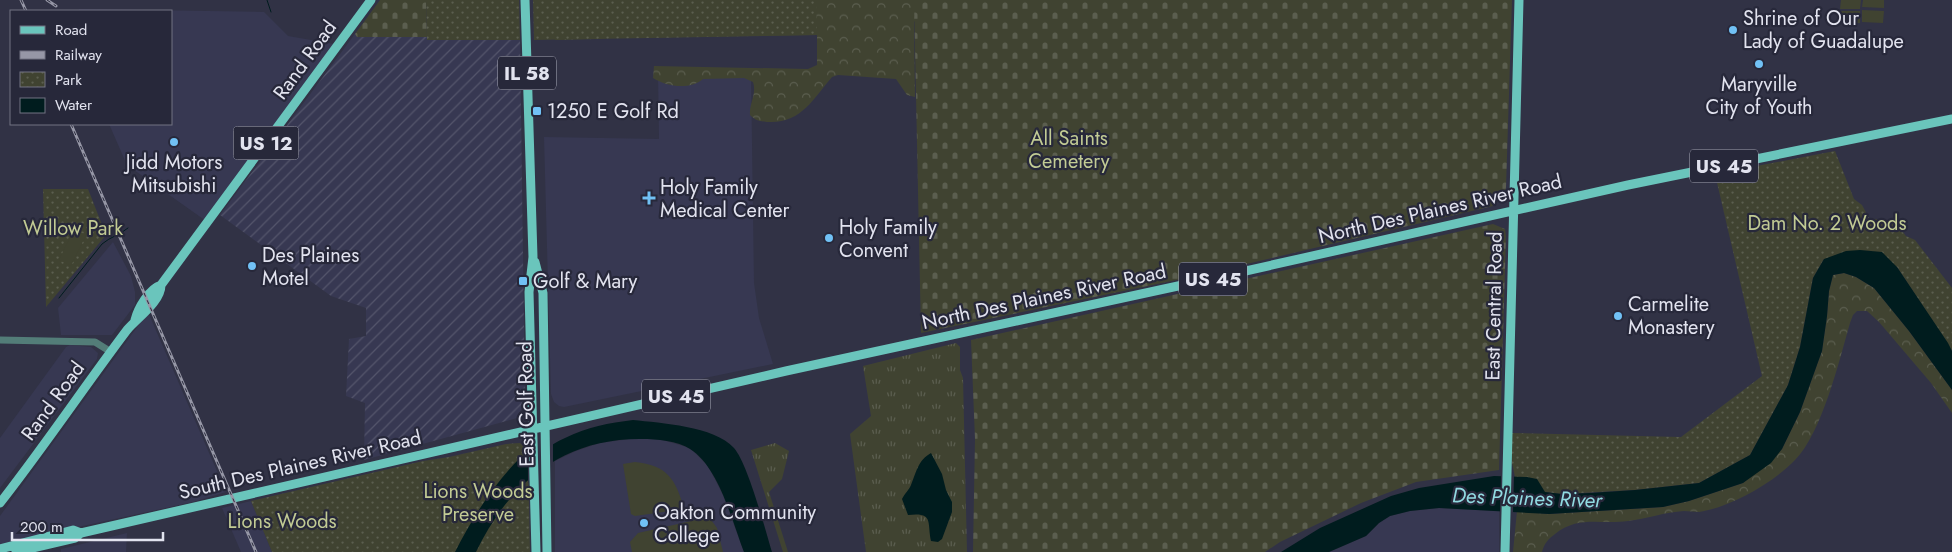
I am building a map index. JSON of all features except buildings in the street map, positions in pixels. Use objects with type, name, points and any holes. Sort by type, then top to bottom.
[{"type":"main road","name":"Rand Road","points":[[0,503],[135,320],[138,310],[154,287],[161,285],[371,0]]},
{"type":"main road","name":"East Golf Road","points":[[525,0],[533,257],[529,292],[531,430],[536,552]]},
{"type":"main road","name":"East Central Road","points":[[1505,552],[1519,0]]},
{"type":"main road","name":"North Des Plaines River Road","points":[[438,451],[786,371],[1201,282],[1628,185],[1952,119]]},
{"type":"main road","name":"East Golf Road","points":[[533,257],[542,293],[547,552]]},
{"type":"main road","name":"South Des Plaines River Road","points":[[16,552],[75,538],[81,533],[438,451]]},
{"type":"main road","name":"South Des Plaines River Road","points":[[0,549],[73,530],[81,533]]},
{"type":"street","points":[[0,340],[95,342],[111,352]]},
{"type":"shaded area","points":[[79,9],[141,10],[78,10]]},
{"type":"shaded area","points":[[172,11],[264,12],[288,36],[334,44],[206,221],[127,165],[109,125],[172,125]]},
{"type":"shaded area","points":[[355,34],[357,37],[427,37],[427,40],[520,40],[525,402],[517,418],[364,460],[365,403],[346,396],[349,339],[366,336],[366,308],[331,296],[220,215]]},
{"type":"shaded area","name":"Holy Family Medical Center","points":[[658,73],[751,74],[754,283],[759,318],[773,364],[564,407],[559,406],[554,402],[551,394],[544,137],[659,139]]},
{"type":"shaded area","points":[[113,242],[131,276],[135,292],[135,305],[112,335],[61,335],[58,308]]},
{"type":"shaded area","points":[[148,312],[226,492],[193,502],[0,544],[0,516]]},
{"type":"shaded area","points":[[70,345],[91,347],[98,353],[97,359],[0,488],[0,438],[66,347]]},
{"type":"shaded area","name":"Oakton Community College","points":[[630,439],[659,439],[690,448],[708,466],[723,495],[744,552],[555,552],[555,461],[600,443]]},
{"type":"shaded area","points":[[251,501],[272,552],[241,552],[222,508]]},
{"type":"shaded area","points":[[1439,508],[1499,511],[1499,552],[1329,552],[1366,536],[1379,523],[1390,516],[1410,511]]},
{"type":"shaded area","points":[[127,533],[126,552],[61,552],[61,549]]},
{"type":"green space","points":[[380,0],[426,0],[427,37],[357,37],[355,34]]},
{"type":"green space","points":[[426,0],[519,0],[520,40],[427,40]]},
{"type":"green space","points":[[533,0],[816,0],[817,35],[534,40]]},
{"type":"green space","points":[[563,0],[935,0],[914,22],[915,97],[907,95],[896,79],[838,75],[832,77],[805,109],[789,119],[779,122],[767,122],[758,120],[750,115],[754,91],[753,82],[744,78],[703,79],[692,85],[685,86],[665,84],[653,78],[654,66],[808,69],[817,65],[817,35],[627,38],[624,36],[555,40]]},
{"type":"green space","name":"All Saints Cemetery","points":[[914,0],[1512,0],[1505,194],[1493,206],[1191,277],[921,333]]},
{"type":"green space","points":[[1841,0],[1861,0],[1860,9],[1840,9]]},
{"type":"green space","points":[[1863,0],[1884,0],[1884,8],[1862,7]]},
{"type":"green space","points":[[1862,10],[1884,11],[1883,23],[1862,22]]},
{"type":"green space","points":[[1840,11],[1860,11],[1860,23],[1840,23]]},
{"type":"green space","name":"Dam No. 2 Woods","points":[[1835,151],[1854,199],[1862,205],[1869,218],[1895,222],[1906,236],[1915,240],[1952,288],[1952,351],[1897,267],[1824,259],[1813,278],[1800,347],[1788,385],[1750,455],[1699,483],[1635,490],[1562,494],[1545,492],[1527,477],[1515,477],[1512,463],[1512,433],[1681,437],[1762,376],[1715,174]]},
{"type":"green space","name":"Willow Park","points":[[43,189],[88,189],[106,235],[46,307]]},
{"type":"green space","points":[[1493,224],[1505,229],[1506,236],[1499,470],[1416,482],[1361,503],[1280,542],[1265,552],[973,552],[975,439],[971,340]]},
{"type":"green space","points":[[74,229],[86,235],[71,266],[59,260]]},
{"type":"green space","points":[[1844,273],[1856,277],[1874,288],[1909,331],[1952,390],[1952,413],[1931,383],[1879,322],[1867,311],[1857,311],[1850,323],[1835,376],[1813,433],[1805,448],[1795,460],[1775,477],[1751,493],[1711,509],[1699,512],[1677,512],[1628,521],[1581,523],[1564,528],[1555,534],[1547,542],[1542,552],[1513,552],[1517,511],[1549,514],[1663,507],[1689,501],[1743,483],[1782,449],[1800,412],[1822,351],[1829,291],[1833,275]]},
{"type":"green space","points":[[956,343],[960,347],[960,370],[963,378],[967,552],[866,552],[850,434],[871,416],[863,366]]},
{"type":"green space","name":"Lions Woods Preserve","points":[[520,443],[527,449],[529,457],[530,552],[272,552],[251,501],[423,461],[506,444]]},
{"type":"green space","points":[[775,443],[789,451],[782,479],[769,492],[788,552],[783,552],[751,450]]},
{"type":"green space","points":[[635,462],[655,466],[668,475],[677,489],[684,509],[635,516],[631,514],[623,464]]},
{"type":"green space","points":[[709,517],[717,528],[723,552],[632,552],[630,542],[638,533]]},
{"type":"water","name":"Des Plaines River","points":[[1846,251],[1882,252],[1897,267],[1948,343],[1952,351],[1952,390],[1909,331],[1874,288],[1856,277],[1844,273],[1833,275],[1829,291],[1822,351],[1800,412],[1782,449],[1771,463],[1743,483],[1689,501],[1663,507],[1549,514],[1439,508],[1410,511],[1390,516],[1379,523],[1366,536],[1329,552],[1281,552],[1320,528],[1391,496],[1419,488],[1494,476],[1537,479],[1545,492],[1562,494],[1635,490],[1699,483],[1750,455],[1788,385],[1800,347],[1813,278],[1824,259]]},
{"type":"water","points":[[633,420],[672,424],[701,430],[725,441],[734,448],[745,468],[772,552],[744,552],[717,481],[700,457],[685,446],[673,442],[642,439],[614,441],[587,447],[563,456],[542,469],[522,486],[489,527],[476,552],[455,552],[483,503],[519,459],[537,454],[573,434],[590,428]]},
{"type":"water","points":[[931,453],[942,474],[946,490],[952,502],[952,512],[942,539],[938,542],[931,541],[929,524],[926,517],[916,514],[908,515],[902,499],[910,487],[920,463]]},
{"type":"pier","points":[[553,442],[553,465],[528,483],[528,458]]},
{"type":"pier","points":[[1501,475],[1514,475],[1513,513],[1500,512]]},
{"type":"waterway","points":[[267,0],[271,12]]},
{"type":"waterway","points":[[59,298],[102,244],[128,228]]},
{"type":"railway","points":[[21,0],[26,10]]},
{"type":"railway","points":[[47,0],[56,6]]},
{"type":"railway","points":[[71,125],[256,552]]},
{"type":"place","name":"Shrine of Our Lady of Guadalupe","points":[[1733,30]]},
{"type":"place","name":"Maryville City of Youth","points":[[1759,64]]},
{"type":"place","name":"1250 E Golf Rd","points":[[537,111]]},
{"type":"place","name":"Jidd Motors Mitsubishi","points":[[174,142]]},
{"type":"place","name":"Holy Family Medical Center","points":[[649,198]]},
{"type":"place","name":"Holy Family Convent","points":[[829,238]]},
{"type":"place","name":"Des Plaines Motel","points":[[252,266]]},
{"type":"place","name":"Golf & Mary","points":[[523,281]]},
{"type":"place","name":"Carmelite Monastery","points":[[1618,316]]},
{"type":"place","name":"Oakton Community College","points":[[644,523]]},
{"type":"park label","name":"Lions Woods","points":[[282,521]]}]
